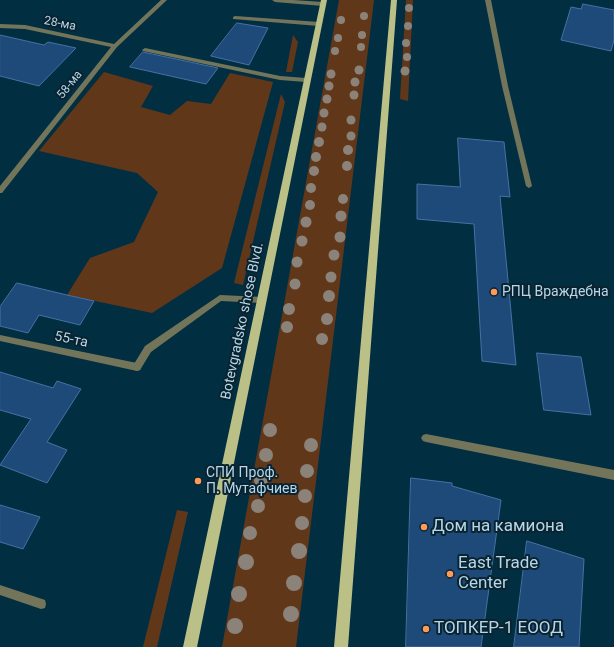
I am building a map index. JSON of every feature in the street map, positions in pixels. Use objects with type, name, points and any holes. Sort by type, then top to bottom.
[{"type":"main road","points":[[341,647],[394,0]]},
{"type":"main road","name":"Botevgradsko shose Blvd.","points":[[190,647],[323,2]]},
{"type":"street","name":"58-ма","points":[[0,191],[115,46],[164,0]]},
{"type":"street","points":[[275,0],[323,2]]},
{"type":"street","points":[[488,0],[512,120],[529,186]]},
{"type":"street","points":[[235,18],[319,24]]},
{"type":"street","name":"28-ма","points":[[0,26],[25,27],[115,46]]},
{"type":"street","points":[[145,50],[280,78],[306,80]]},
{"type":"street","name":"55-та","points":[[0,338],[138,368],[148,349],[220,298],[262,300]]},
{"type":"street","points":[[426,438],[614,475]]},
{"type":"street","points":[[0,590],[41,604]]},
{"type":"shaded area","points":[[339,0],[374,0],[296,647],[222,647]]},
{"type":"shaded area","points":[[406,0],[413,0],[408,101],[400,99]]},
{"type":"shaded area","points":[[293,35],[298,42],[292,72],[286,72]]},
{"type":"shaded area","points":[[104,72],[153,86],[141,107],[170,115],[187,101],[211,104],[230,73],[273,82],[222,268],[152,313],[67,295],[90,258],[134,242],[158,192],[137,173],[39,151]]},
{"type":"shaded area","points":[[281,94],[285,102],[243,285],[234,283]]},
{"type":"shaded area","points":[[177,510],[188,512],[157,647],[143,647]]},
{"type":"building","points":[[583,4],[614,10],[614,40],[611,51],[561,40],[571,7],[581,9]]},
{"type":"building","points":[[237,23],[268,28],[249,65],[211,56]]},
{"type":"building","points":[[0,35],[44,45],[48,42],[76,48],[39,86],[0,76]]},
{"type":"building","points":[[143,52],[218,68],[206,84],[130,67]]},
{"type":"building","name":"РПЦ Враждебна","points":[[458,138],[504,142],[510,197],[500,196],[516,365],[482,361],[474,224],[417,219],[417,184],[460,187]]},
{"type":"building","points":[[17,283],[94,301],[80,325],[39,315],[28,333],[0,326],[0,307]]},
{"type":"building","points":[[537,353],[581,357],[591,415],[544,410]]},
{"type":"building","points":[[0,372],[53,388],[57,381],[81,389],[47,442],[67,450],[47,483],[0,465],[31,419],[0,410]]},
{"type":"building","name":"East Trade Center","points":[[411,478],[452,483],[452,486],[501,500],[481,647],[406,647]]},
{"type":"building","points":[[0,505],[40,517],[23,549],[0,542]]},
{"type":"building","points":[[527,541],[584,559],[579,647],[514,647]]},
{"type":"place","name":"РПЦ Враждебна","points":[[494,292]]},
{"type":"place","name":"СПИ Проф. П. Мутафчиев","points":[[198,481]]},
{"type":"place","name":"Дом на камиона","points":[[424,527]]},
{"type":"place","name":"East Trade Center","points":[[450,574]]},
{"type":"place","name":"ТОПКЕР-1 ЕООД","points":[[426,629]]}]
